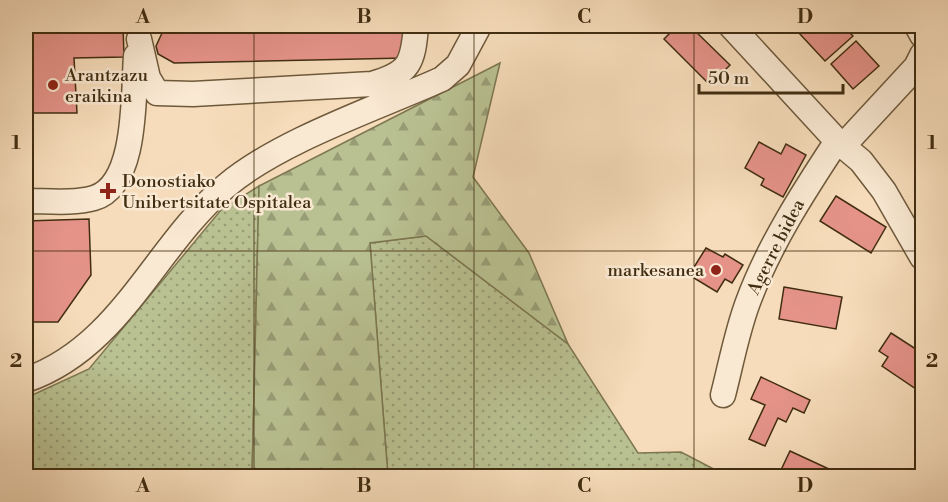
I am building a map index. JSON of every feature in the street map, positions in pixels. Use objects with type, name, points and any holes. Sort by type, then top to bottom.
[{"type":"street","points":[[26,201],[76,201],[96,198],[115,184],[127,159],[140,34],[148,78],[157,93],[193,94],[372,84],[395,77],[409,64],[414,47],[416,26]]},
{"type":"street","points":[[26,380],[48,373],[97,339],[199,209],[228,184],[276,153],[442,79],[458,64],[479,26]]},
{"type":"street","points":[[730,26],[840,143],[861,161],[884,191],[922,257]]},
{"type":"street","points":[[917,26],[922,35]]},
{"type":"street","name":"Agerre bidea","points":[[723,395],[747,303],[759,275],[807,186],[840,143],[916,68],[922,56]]},
{"type":"green space","points":[[500,63],[473,177],[529,253],[568,344],[426,236],[370,243],[388,476],[252,476],[259,186]]},
{"type":"green space","points":[[259,186],[252,476],[26,476],[26,398],[89,369],[221,210]]},
{"type":"green space","points":[[426,236],[568,344],[638,453],[681,452],[727,476],[388,476],[370,243]]},
{"type":"building","name":"Arantzazu eraikina","points":[[26,26],[123,26],[124,57],[74,58],[77,113],[32,113],[30,54],[26,54]]},
{"type":"building","points":[[123,26],[172,26],[172,28],[123,30]]},
{"type":"building","points":[[172,26],[404,26],[405,58],[174,63],[158,54],[156,46],[163,31]]},
{"type":"building","points":[[677,26],[690,26],[730,65],[710,85],[664,39]]},
{"type":"building","points":[[807,26],[843,26],[853,36],[825,61],[799,33]]},
{"type":"building","points":[[856,41],[879,66],[853,89],[831,64]]},
{"type":"building","points":[[759,142],[781,154],[786,144],[806,155],[783,197],[761,185],[764,179],[745,168]]},
{"type":"building","points":[[836,196],[886,227],[871,253],[820,221]]},
{"type":"building","points":[[89,219],[91,275],[58,322],[30,322],[26,221]]},
{"type":"building","name":"markesanea","points":[[706,248],[723,257],[725,254],[743,265],[732,283],[725,279],[717,292],[689,275]]},
{"type":"building","points":[[26,249],[30,348],[26,348]]},
{"type":"building","points":[[784,287],[842,297],[836,329],[779,319]]},
{"type":"building","points":[[891,333],[922,353],[922,393],[882,366],[888,357],[879,351]]},
{"type":"building","points":[[761,377],[810,400],[804,413],[793,408],[786,422],[778,418],[765,446],[749,439],[765,405],[751,399]]},
{"type":"building","points":[[790,451],[844,476],[791,476],[780,472]]},
{"type":"place","name":"Arantzazu eraikina","points":[[53,85]]},
{"type":"place","name":"Donostiako Unibertsitate Ospitalea","points":[[108,191]]},
{"type":"place","name":"markesanea","points":[[716,270]]}]
